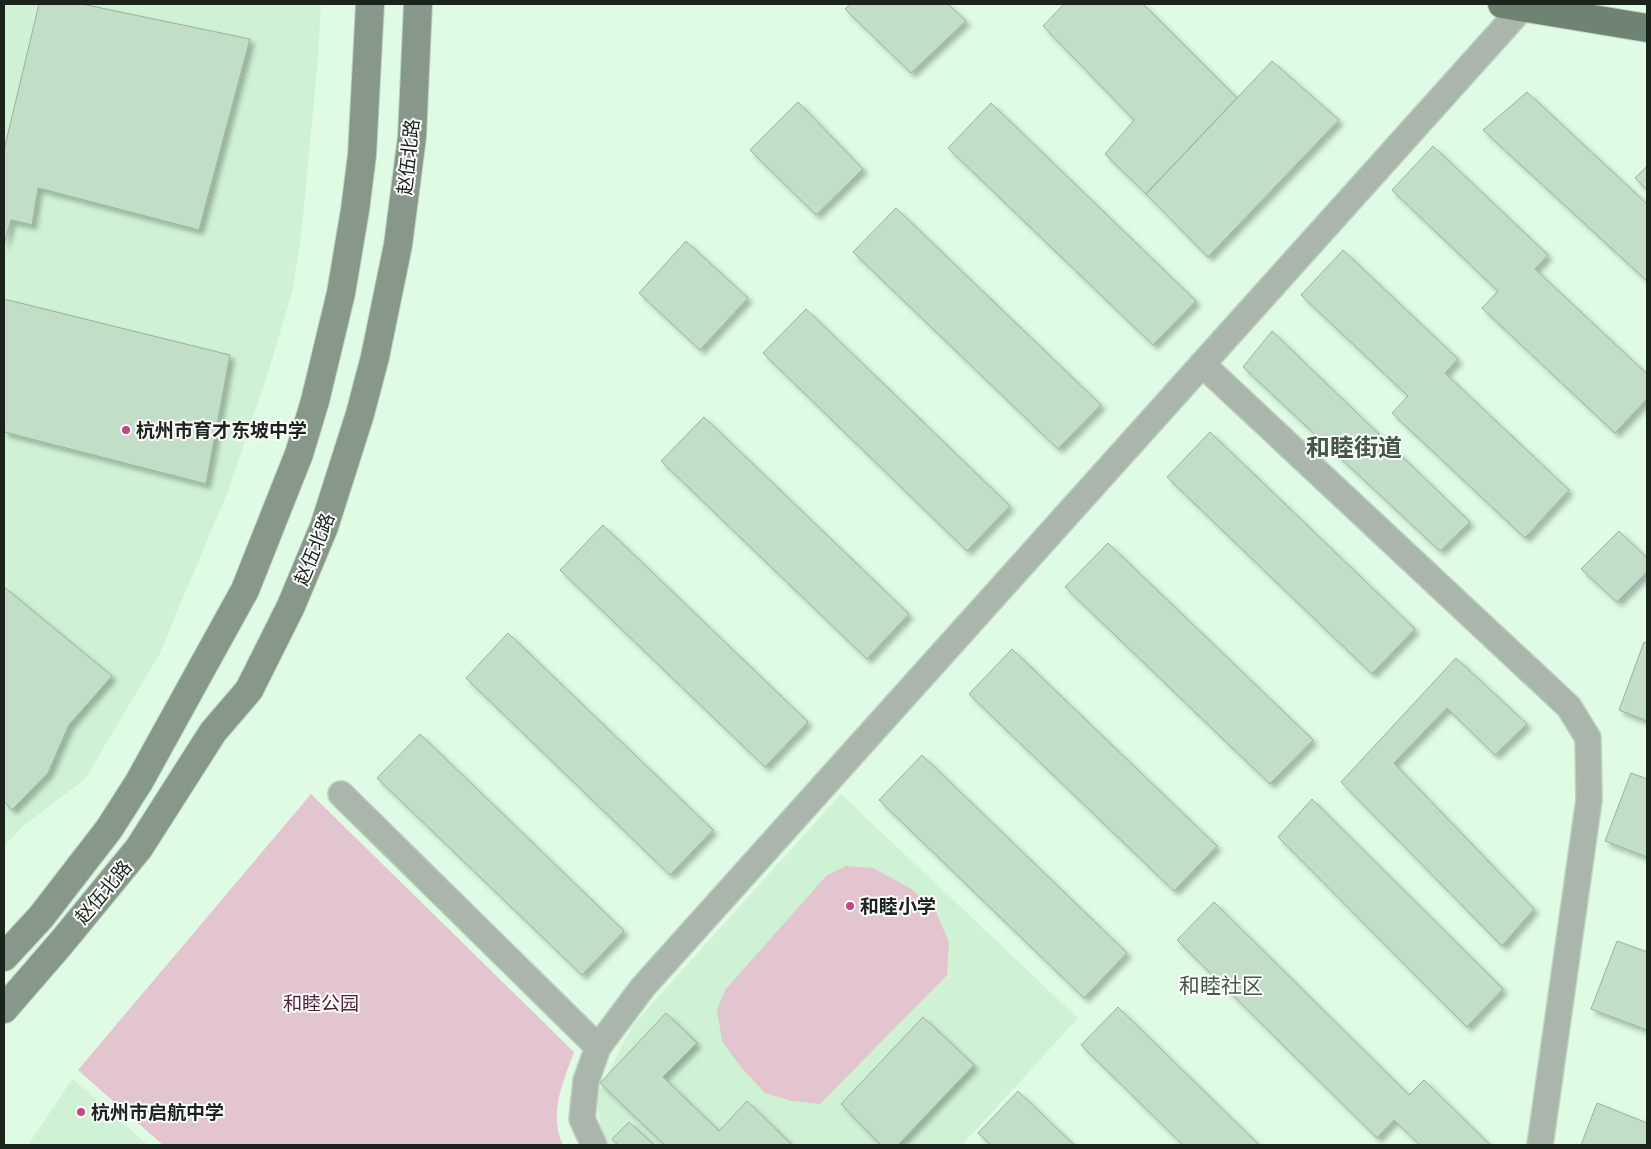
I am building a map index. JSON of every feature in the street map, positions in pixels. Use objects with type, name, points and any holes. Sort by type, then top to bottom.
[{"type":"main road","name":"赵伍北路","points":[[4,957],[41,917],[109,829],[139,782],[245,590],[299,454],[341,293],[355,210],[362,156],[370,4]]},
{"type":"main road","name":"赵伍北路","points":[[4,1009],[139,848],[213,732],[249,690],[291,606],[324,527],[360,414],[377,349],[398,245],[412,137],[418,4]]},
{"type":"main road","points":[[1512,5],[1647,28]]},
{"type":"street","points":[[594,1145],[582,1119],[586,1081],[598,1047],[644,987],[1202,364],[1512,5]]},
{"type":"street","points":[[1202,364],[1569,707],[1588,738],[1588,800],[1540,1145]]},
{"type":"street","points":[[341,794],[598,1047]]},
{"type":"shaded area","name":"杭州市育才东坡中学","points":[[4,4],[321,4],[318,58],[302,228],[293,289],[269,370],[228,491],[159,655],[85,779],[22,827],[4,847]]},
{"type":"shaded area","name":"和睦小学","points":[[841,794],[1078,1018],[962,1145],[609,1145],[601,1137],[597,1095],[632,1026]]},
{"type":"shaded area","name":"杭州市启航中学","points":[[73,1079],[148,1145],[28,1145]]},
{"type":"green space","name":"和睦公园","points":[[311,794],[574,1052],[562,1086],[557,1110],[557,1122],[563,1145],[163,1145],[78,1070]]},
{"type":"green space","points":[[846,866],[873,868],[910,888],[935,909],[949,943],[947,975],[820,1104],[792,1101],[765,1093],[740,1066],[722,1041],[717,1010],[725,990],[827,875]]},
{"type":"building","points":[[39,4],[82,4],[250,39],[199,230],[38,188],[32,225],[11,220],[4,245],[4,150]]},
{"type":"building","points":[[851,4],[948,4],[966,21],[911,73],[845,9]]},
{"type":"building","points":[[1064,4],[1143,4],[1237,98],[1146,194],[1105,154],[1134,120],[1043,26]]},
{"type":"building","points":[[1272,61],[1339,120],[1208,257],[1146,194]]},
{"type":"building","points":[[1527,92],[1647,204],[1647,281],[1483,130]]},
{"type":"building","points":[[798,102],[863,169],[816,215],[750,150]]},
{"type":"building","points":[[991,103],[1196,301],[1153,345],[948,148]]},
{"type":"building","points":[[1433,146],[1548,255],[1535,269],[1647,374],[1647,399],[1615,433],[1482,308],[1498,291],[1392,190]]},
{"type":"building","points":[[1647,166],[1647,190],[1635,178]]},
{"type":"building","points":[[896,208],[1101,405],[1058,449],[853,252]]},
{"type":"building","points":[[686,241],[748,298],[700,350],[639,293]]},
{"type":"building","points":[[1343,250],[1458,359],[1445,373],[1569,490],[1525,538],[1392,413],[1408,396],[1301,295]]},
{"type":"building","points":[[4,299],[230,355],[206,484],[4,432]]},
{"type":"building","points":[[806,309],[1010,506],[967,551],[763,353]]},
{"type":"building","points":[[1272,331],[1470,522],[1440,551],[1243,367]]},
{"type":"building","points":[[704,417],[909,614],[867,659],[661,461]]},
{"type":"building","points":[[1210,432],[1415,629],[1372,674],[1167,477]]},
{"type":"building","points":[[603,525],[808,722],[765,767],[560,570]]},
{"type":"building","points":[[1619,531],[1647,558],[1647,572],[1617,602],[1581,569]]},
{"type":"building","points":[[1108,543],[1313,740],[1270,784],[1065,587]]},
{"type":"building","points":[[4,587],[112,676],[69,725],[48,773],[12,810],[4,801]]},
{"type":"building","points":[[508,633],[713,830],[670,875],[466,678]]},
{"type":"building","points":[[1644,642],[1647,643],[1647,721],[1619,710]]},
{"type":"building","points":[[1012,649],[1217,846],[1174,891],[969,694]]},
{"type":"building","points":[[1456,658],[1527,724],[1495,755],[1447,708],[1394,763],[1534,909],[1502,946],[1341,782]]},
{"type":"building","points":[[420,734],[624,931],[582,975],[377,778]]},
{"type":"building","points":[[922,755],[1127,953],[1084,998],[879,800]]},
{"type":"building","points":[[1631,773],[1647,779],[1647,857],[1605,841]]},
{"type":"building","points":[[1312,799],[1503,989],[1467,1027],[1278,837]]},
{"type":"building","points":[[1214,902],[1409,1095],[1424,1080],[1490,1145],[1420,1145],[1394,1120],[1377,1138],[1177,940]]},
{"type":"building","points":[[1617,941],[1647,952],[1647,1030],[1591,1009]]},
{"type":"building","points":[[1118,1007],[1259,1145],[1183,1145],[1081,1045]]},
{"type":"building","points":[[666,1013],[697,1043],[663,1077],[719,1131],[747,1101],[792,1145],[665,1145],[600,1083]]},
{"type":"building","points":[[923,1017],[974,1065],[898,1145],[881,1145],[841,1104]]},
{"type":"building","points":[[1018,1091],[1074,1145],[991,1145],[978,1133]]},
{"type":"building","points":[[1597,1103],[1647,1123],[1647,1145],[1581,1145]]},
{"type":"building","points":[[629,1122],[654,1145],[618,1145],[612,1139]]},
{"type":"place","name":"杭州市育才东坡中学","points":[[126,430]]},
{"type":"place","name":"和睦小学","points":[[850,906]]},
{"type":"place","name":"杭州市启航中学","points":[[81,1112]]},
{"type":"district","name":"和睦街道","points":[[1354,448]]},
{"type":"district","name":"和睦社区","points":[[1221,986]]}]
